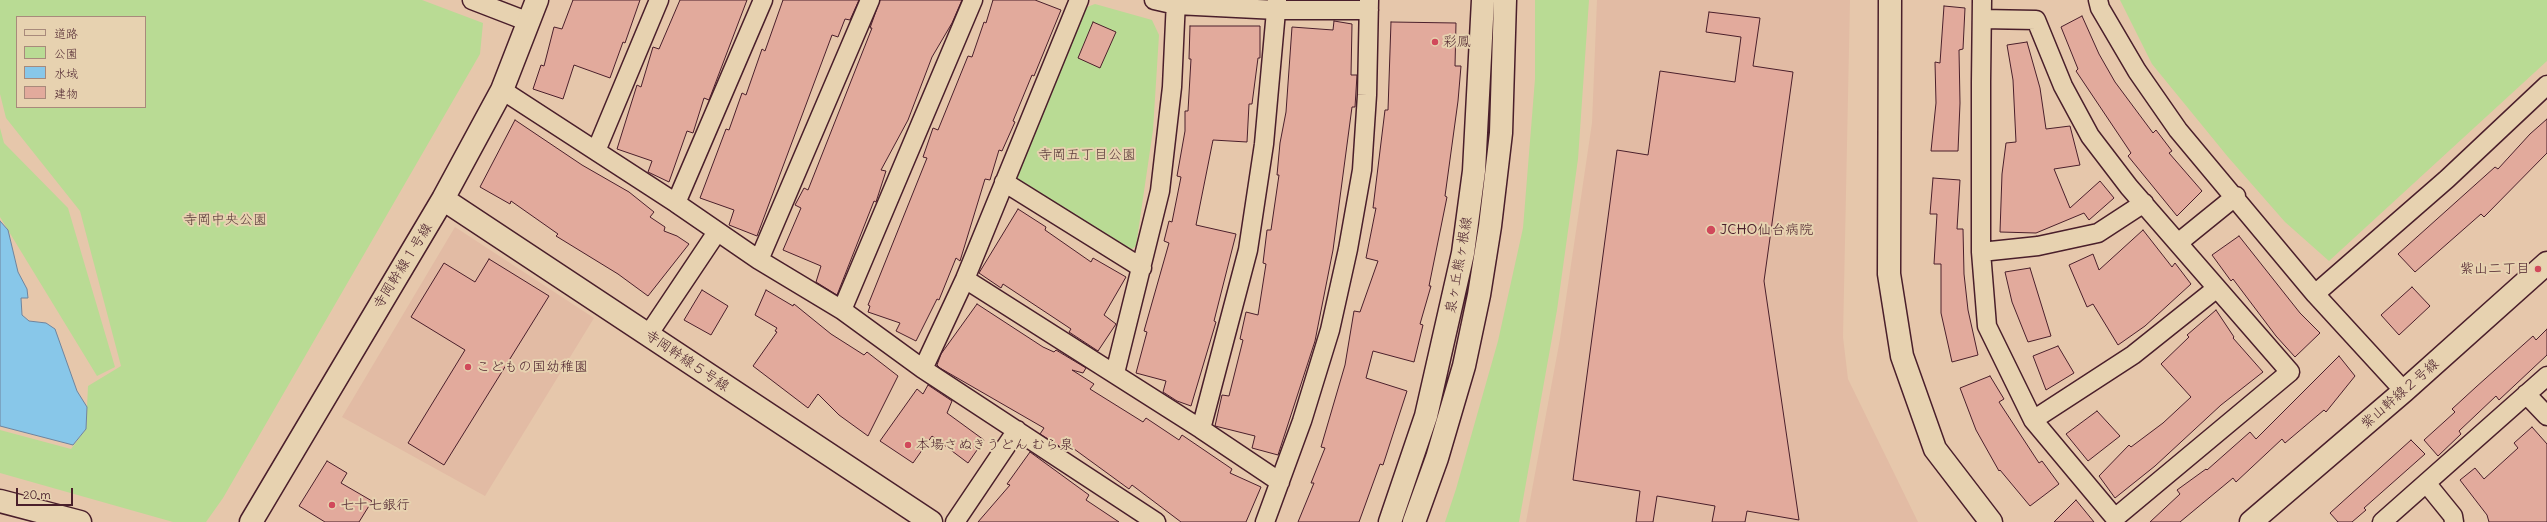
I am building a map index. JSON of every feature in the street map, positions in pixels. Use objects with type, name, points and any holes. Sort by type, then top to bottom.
[{"type":"street","points":[[472,0],[528,22]]},
{"type":"street","name":"寺岡幹線１号線","points":[[251,522],[443,198],[502,90],[537,0]]},
{"type":"street","points":[[596,151],[659,0]]},
{"type":"street","points":[[676,203],[763,0]]},
{"type":"street","points":[[759,260],[870,0]]},
{"type":"street","points":[[842,310],[973,0]]},
{"type":"street","points":[[923,369],[965,279],[1078,0]]},
{"type":"street","points":[[1154,0],[1277,5],[1369,5],[1367,95],[1362,170],[1348,249],[1330,330],[1302,421],[1265,522]]},
{"type":"street","name":"泉ヶ丘熊ヶ根線","points":[[1390,522],[1426,416],[1447,332],[1463,253],[1474,171],[1483,0]]},
{"type":"street","name":"泉ヶ丘熊ヶ根線","points":[[1414,522],[1440,451],[1464,366],[1479,295],[1490,226],[1501,133],[1505,0]]},
{"type":"street","points":[[1890,0],[1889,274],[1902,356],[1935,449],[1991,522]]},
{"type":"street","points":[[1982,0],[1981,252],[1987,326],[2034,420],[2115,518],[2290,372],[2144,203],[2090,136],[2064,86],[2036,20],[1982,19]]},
{"type":"street","points":[[2098,0],[2100,8],[2137,71],[2178,130],[2236,196],[2315,294],[2404,391]]},
{"type":"street","points":[[1115,374],[1160,191],[1172,87],[1176,2]]},
{"type":"street","points":[[1201,428],[1248,250],[1264,144],[1277,5]]},
{"type":"street","points":[[2315,294],[2447,179],[2547,85]]},
{"type":"street","points":[[502,90],[676,203],[759,260],[842,310],[923,369],[1156,522]]},
{"type":"street","points":[[1004,182],[1142,268]]},
{"type":"street","points":[[2178,243],[2236,196]]},
{"type":"street","name":"寺岡幹線５号線","points":[[443,198],[931,522]]},
{"type":"street","points":[[1981,252],[2038,246],[2098,233],[2144,203]]},
{"type":"street","points":[[648,335],[718,232]]},
{"type":"street","name":"紫山幹線２号線","points":[[2252,522],[2404,391],[2547,263]]},
{"type":"street","points":[[965,279],[1201,428],[1280,482]]},
{"type":"street","points":[[2034,420],[2134,355],[2217,288]]},
{"type":"street","points":[[2382,522],[2427,484],[2547,376]]},
{"type":"street","points":[[2526,394],[2547,416]]},
{"type":"street","points":[[955,522],[1017,430]]},
{"type":"street","points":[[2427,484],[2453,516],[2454,522]]},
{"type":"street","points":[[0,501],[80,522]]},
{"type":"shaded area","name":"JCHO仙台病院","points":[[1597,0],[1850,0],[1843,337],[1848,379],[1918,522],[1526,522],[1560,339],[1592,123]]},
{"type":"shaded area","name":"こどもの国幼稚園","points":[[455,227],[594,318],[485,496],[342,417]]},
{"type":"green space","name":"寺岡中央公園","points":[[0,0],[422,0],[483,23],[480,54],[223,498],[206,522],[173,522],[0,473],[0,430],[71,449],[86,429],[88,386],[121,366],[80,211],[6,118],[0,94]]},
{"type":"green space","points":[[1535,0],[1589,0],[1578,159],[1557,310],[1519,522],[1445,522],[1456,489],[1498,341],[1523,228],[1535,79]]},
{"type":"green space","points":[[2120,0],[2547,0],[2547,61],[2329,261],[2285,222],[2228,157],[2152,64]]},
{"type":"green space","name":"寺岡五丁目公園","points":[[1095,4],[1152,20],[1159,35],[1153,130],[1136,246],[1129,251],[1016,186],[1012,174],[1079,10]]},
{"type":"green space","points":[[0,128],[4,143],[68,208],[115,367],[97,376],[0,217]]},
{"type":"water","points":[[0,221],[8,230],[18,272],[27,289],[28,298],[21,298],[22,315],[29,321],[46,323],[55,329],[77,391],[87,407],[86,429],[73,445],[0,426]]},
{"type":"building","points":[[573,0],[640,0],[625,43],[623,42],[610,78],[574,65],[563,99],[533,89],[541,65],[544,66],[554,27],[562,29]]},
{"type":"building","points":[[680,0],[747,0],[709,100],[704,98],[693,133],[687,131],[669,182],[648,172],[652,161],[617,149],[637,85],[641,87],[653,47],[659,49]]},
{"type":"building","points":[[783,0],[859,0],[850,20],[845,19],[838,37],[832,35],[757,236],[729,225],[734,210],[700,198],[726,129],[729,130],[742,93],[746,95],[762,49],[765,51]]},
{"type":"building","points":[[880,0],[962,0],[952,23],[932,57],[908,120],[881,170],[886,171],[876,202],[874,201],[837,295],[816,282],[821,266],[783,250],[801,208],[795,205],[804,188],[808,190],[872,28],[870,28]]},
{"type":"building","points":[[993,0],[1035,0],[1061,10],[1034,76],[1032,75],[1013,121],[1015,122],[1002,151],[999,150],[990,180],[985,179],[960,261],[956,258],[939,300],[937,299],[916,341],[896,331],[900,323],[868,312],[870,306],[868,305],[927,158],[923,157],[933,128],[938,130],[968,56],[972,57],[984,22],[986,23]]},
{"type":"building","points":[[1944,6],[1965,8],[1963,49],[1959,50],[1960,103],[1958,151],[1931,151],[1936,103],[1935,62],[1940,63]]},
{"type":"building","points":[[1709,12],[1760,18],[1753,66],[1793,72],[1764,281],[1799,520],[1747,511],[1745,522],[1712,522],[1715,506],[1657,496],[1653,522],[1636,522],[1640,491],[1573,480],[1617,150],[1648,155],[1660,71],[1735,82],[1741,37],[1706,32]]},
{"type":"building","points":[[2082,16],[2099,54],[2115,82],[2153,133],[2156,130],[2172,151],[2169,153],[2202,191],[2177,216],[2128,156],[2131,153],[2076,71],[2078,69],[2061,27]]},
{"type":"building","points":[[1334,21],[1352,24],[1351,75],[1357,75],[1355,107],[1352,107],[1333,250],[1315,341],[1278,455],[1252,448],[1255,436],[1215,426],[1222,395],[1229,396],[1243,340],[1240,339],[1246,312],[1258,315],[1266,264],[1263,263],[1267,230],[1271,230],[1279,175],[1277,175],[1280,143],[1286,112],[1292,27],[1333,30]]},
{"type":"building","points":[[1093,22],[1116,32],[1100,68],[1078,58]]},
{"type":"building","points":[[1391,22],[1456,23],[1455,66],[1461,66],[1458,101],[1445,196],[1447,197],[1429,286],[1431,286],[1420,324],[1423,325],[1414,362],[1373,351],[1366,378],[1407,391],[1383,465],[1380,464],[1359,522],[1298,522],[1314,483],[1311,483],[1325,448],[1321,447],[1345,365],[1354,311],[1360,312],[1378,261],[1366,258],[1376,208],[1373,208],[1385,110],[1388,110]]},
{"type":"building","points":[[1190,26],[1260,26],[1260,58],[1258,58],[1252,104],[1249,104],[1247,142],[1213,140],[1196,225],[1236,234],[1214,321],[1216,322],[1191,406],[1177,401],[1163,392],[1166,381],[1136,373],[1147,332],[1144,331],[1169,243],[1164,241],[1169,221],[1172,222],[1181,177],[1177,176],[1185,131],[1185,111],[1188,111],[1191,59],[1189,59]]},
{"type":"building","points":[[2027,42],[2040,88],[2046,129],[2070,126],[2080,165],[2054,169],[2070,208],[2100,181],[2114,198],[2089,220],[2084,213],[2036,233],[2000,232],[2002,174],[2006,143],[2016,142],[2013,80],[2007,45]]},
{"type":"building","points":[[2547,119],[2547,153],[2484,217],[2481,214],[2415,272],[2398,254],[2495,167],[2498,169],[2530,134]]},
{"type":"building","points":[[515,120],[582,165],[629,192],[654,212],[650,217],[665,227],[664,231],[677,236],[689,244],[648,296],[618,274],[556,236],[558,234],[511,201],[510,204],[480,187]]},
{"type":"building","points":[[1933,178],[1960,180],[1957,229],[1963,229],[1964,274],[1968,310],[1978,355],[1952,362],[1941,313],[1941,264],[1934,264],[1937,214],[1930,214]]},
{"type":"building","points":[[1018,209],[1046,227],[1045,230],[1091,262],[1093,258],[1126,277],[1104,315],[1116,324],[1098,351],[1069,332],[1071,329],[1003,284],[1001,288],[979,273]]},
{"type":"building","points":[[2143,230],[2172,267],[2175,263],[2191,284],[2145,326],[2118,345],[2093,304],[2087,307],[2069,265],[2093,254],[2099,270]]},
{"type":"building","points":[[2239,236],[2300,313],[2320,333],[2295,357],[2276,336],[2233,279],[2231,281],[2212,255]]},
{"type":"building","points":[[489,259],[549,296],[444,465],[408,443],[465,350],[411,317],[444,263],[475,282]]},
{"type":"building","points":[[2030,268],[2051,336],[2028,342],[2012,302],[2005,272]]},
{"type":"building","points":[[2412,287],[2430,306],[2399,335],[2381,315]]},
{"type":"building","points":[[702,290],[728,306],[711,335],[684,320]]},
{"type":"building","points":[[766,290],[793,306],[794,304],[831,334],[864,355],[867,352],[898,376],[868,436],[839,415],[818,394],[808,408],[753,366],[777,332],[775,331],[777,328],[755,315]]},
{"type":"building","points":[[977,304],[1043,347],[1054,352],[1056,350],[1086,368],[1083,373],[1072,370],[1094,384],[1090,389],[1143,422],[1146,418],[1179,440],[1182,435],[1232,469],[1230,473],[1261,487],[1246,522],[1181,522],[1132,485],[1129,489],[1070,446],[1067,451],[1040,434],[1044,428],[940,368],[937,365],[941,354]]},
{"type":"building","points":[[2216,310],[2234,337],[2233,338],[2263,372],[2221,405],[2155,466],[2115,498],[2099,476],[2129,445],[2131,447],[2163,423],[2191,397],[2161,364],[2189,337],[2187,335]]},
{"type":"building","points":[[2547,329],[2547,355],[2499,400],[2496,396],[2459,431],[2461,434],[2438,456],[2424,440],[2455,412],[2452,409],[2476,387],[2533,336],[2536,340]]},
{"type":"building","points":[[2058,346],[2074,373],[2046,390],[2033,356]]},
{"type":"building","points":[[2339,356],[2355,376],[2326,412],[2324,410],[2285,443],[2282,439],[2236,482],[2233,478],[2180,522],[2150,522],[2180,494],[2177,490],[2206,469],[2207,470],[2250,432],[2256,439]]},
{"type":"building","points":[[1990,376],[2004,399],[1999,402],[2039,463],[2042,461],[2059,484],[2030,506],[2000,470],[1999,471],[1976,430],[1960,388]]},
{"type":"building","points":[[928,385],[952,401],[947,413],[984,440],[968,463],[932,436],[913,463],[880,441],[917,389],[923,394]]},
{"type":"building","points":[[2097,411],[2120,436],[2088,461],[2066,434]]},
{"type":"building","points":[[2532,427],[2547,444],[2547,522],[2489,522],[2487,515],[2460,480],[2475,468],[2484,479],[2518,448],[2514,443]]},
{"type":"building","points":[[2411,440],[2425,454],[2364,508],[2366,510],[2352,522],[2338,522],[2330,513]]},
{"type":"building","points":[[1030,452],[1089,495],[1086,500],[1119,522],[978,522],[1010,485],[1007,484]]},
{"type":"building","points":[[327,461],[347,473],[341,483],[372,501],[359,522],[325,522],[299,506]]},
{"type":"building","points":[[2076,500],[2094,522],[2054,522]]},
{"type":"place","name":"彩鳳","points":[[1435,42]]},
{"type":"place","name":"JCHO仙台病院","points":[[1711,230]]},
{"type":"place","name":"紫山二丁目","points":[[2538,269]]},
{"type":"place","name":"こどもの国幼稚園","points":[[468,367]]},
{"type":"place","name":"本場さぬきうどん むら泉","points":[[908,445]]},
{"type":"place","name":"七十七銀行","points":[[332,505]]}]
